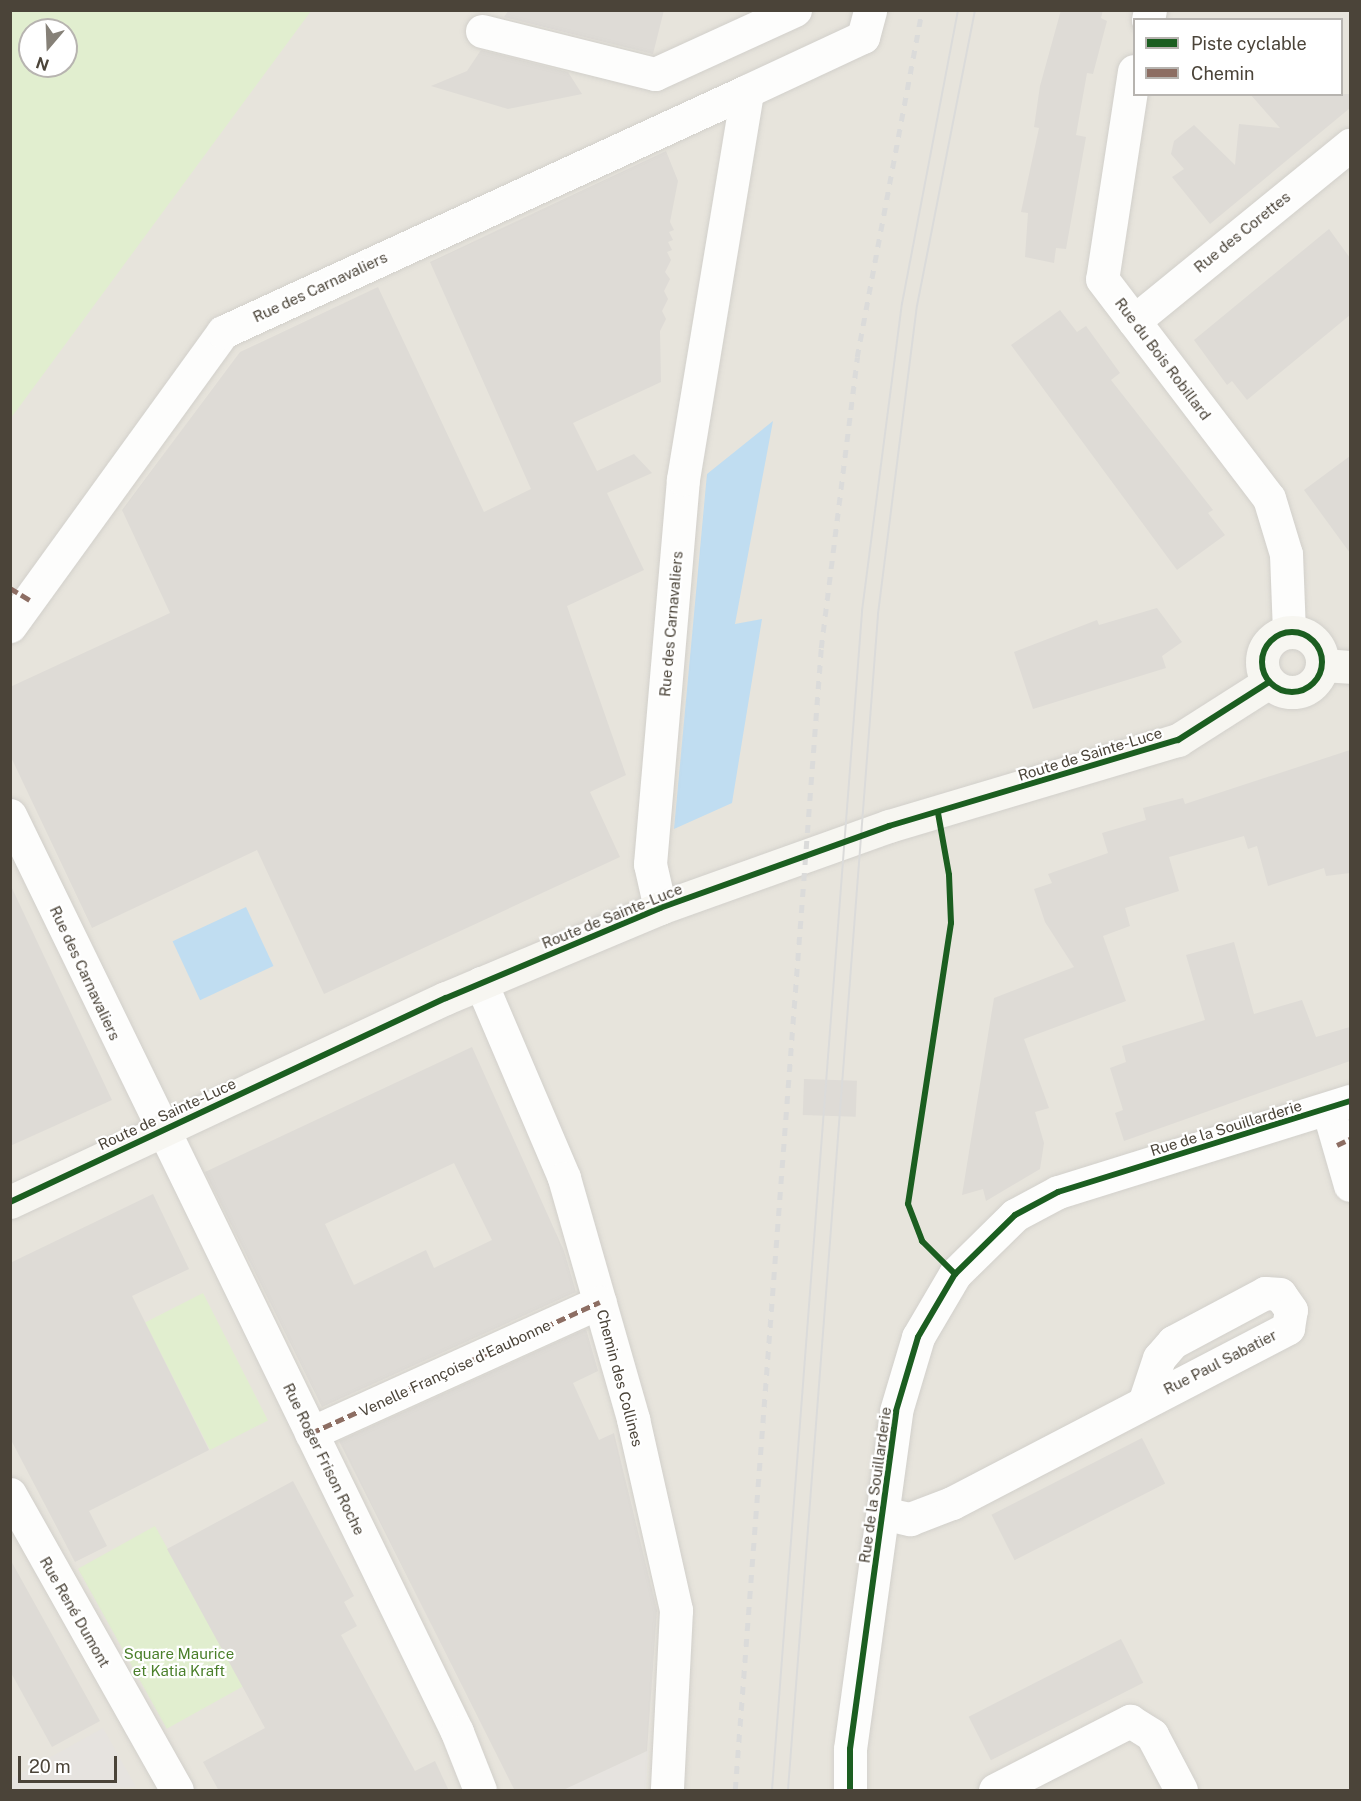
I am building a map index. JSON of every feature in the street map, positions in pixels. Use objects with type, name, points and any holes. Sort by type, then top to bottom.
[{"type":"street","points":[[483,31],[656,74],[795,10]]},
{"type":"street","name":"Rue des Carnavaliers","points":[[10,626],[223,332],[747,91],[866,24]]},
{"type":"street","name":"Rue du Bois Robillard","points":[[1133,78],[1102,279],[1269,498],[1286,554],[1288,632]]},
{"type":"street","name":"Rue des Carnavaliers","points":[[660,908],[650,864],[683,479],[747,91]]},
{"type":"street","name":"Rue des Corettes","points":[[1134,321],[1350,145]]},
{"type":"street","points":[[1288,632],[1313,640],[1337,666],[1306,690],[1286,692],[1269,682],[1262,655],[1272,639],[1288,632]]},
{"type":"street","name":"Route de Sainte-Luce","points":[[10,1202],[162,1129],[481,983],[660,908],[889,826],[1178,740],[1269,682]]},
{"type":"street","name":"Rue des Carnavaliers","points":[[10,815],[162,1129]]},
{"type":"street","name":"Chemin des Collines","points":[[481,983],[564,1178],[600,1302],[676,1610],[667,1791]]},
{"type":"street","points":[[1339,1105],[1350,1185]]},
{"type":"street","name":"Rue de la Souillarderie","points":[[849,1791],[850,1749],[904,1374],[931,1311],[973,1253],[1015,1215],[1058,1192],[1339,1105]]},
{"type":"street","name":"Rue Roger Frison Roche","points":[[162,1129],[311,1433],[480,1791]]},
{"type":"street","name":"Venelle Françoise d'Eaubonne","points":[[311,1433],[600,1302]]},
{"type":"street","name":"Rue Paul Sabatier","points":[[883,1513],[910,1519],[952,1503],[1145,1400]]},
{"type":"street","name":"Rue René Dumont","points":[[10,1494],[177,1791]]},
{"type":"street","points":[[995,1791],[1130,1720],[1152,1735],[1181,1791]]},
{"type":"shaded area","points":[[11,11],[1350,11],[1350,1790],[11,1790]]},
{"type":"shaded area","points":[[103,1728],[136,1787],[11,1790],[11,1779]]},
{"type":"shaded area","points":[[648,1750],[646,1790],[561,1790]]},
{"type":"green space","points":[[10,11],[311,11],[11,418]]},
{"type":"green space","points":[[203,1293],[268,1420],[210,1450],[145,1323]]},
{"type":"green space","name":"Square Maurice et Katia Kraft","points":[[155,1526],[244,1686],[167,1729],[78,1569]]},
{"type":"water","points":[[773,421],[735,624],[762,619],[732,803],[674,829],[707,474]]},
{"type":"water","points":[[246,907],[273,966],[200,1000],[173,941]]},
{"type":"building","points":[[509,10],[664,10],[653,54],[504,17]]},
{"type":"building","points":[[1061,10],[1103,10],[1101,18],[1107,21],[1093,74],[1087,73],[1076,135],[1086,137],[1066,249],[1056,248],[1054,263],[1025,257],[1028,213],[1021,212],[1039,128],[1034,127],[1040,86]]},
{"type":"building","points":[[481,50],[568,72],[582,94],[508,109],[431,86],[467,71]]},
{"type":"building","points":[[1343,94],[1350,94],[1350,108],[1210,224],[1172,177],[1184,169],[1171,154],[1174,141],[1194,125],[1235,165],[1239,124],[1280,128],[1252,96],[1343,96]]},
{"type":"building","points":[[666,151],[678,181],[670,222],[674,230],[669,232],[673,240],[668,242],[672,250],[667,252],[671,260],[665,272],[670,279],[664,291],[668,299],[662,311],[666,319],[660,331],[661,382],[573,423],[597,471],[634,454],[652,473],[607,493],[644,570],[567,606],[626,775],[590,792],[620,857],[324,994],[257,850],[92,928],[10,755],[10,687],[170,613],[122,510],[240,352],[378,287],[484,512],[531,489],[430,262]]},
{"type":"building","points":[[1329,229],[1350,258],[1350,315],[1247,400],[1232,381],[1227,385],[1194,340]]},
{"type":"building","points":[[1060,310],[1077,332],[1086,326],[1120,373],[1111,380],[1213,510],[1208,513],[1225,535],[1177,570],[1011,345]]},
{"type":"building","points":[[1350,456],[1350,553],[1304,490]]},
{"type":"building","points":[[1157,608],[1182,642],[1162,656],[1166,668],[1033,709],[1014,652],[1097,620],[1099,625]]},
{"type":"building","points":[[1350,750],[1350,873],[1326,876],[1324,868],[1268,886],[1257,846],[1248,849],[1244,836],[1169,857],[1179,891],[1125,908],[1130,926],[1103,936],[1126,1001],[1024,1039],[1049,1108],[1035,1112],[1044,1143],[1040,1169],[986,1201],[983,1189],[962,1195],[994,998],[1074,967],[1045,922],[1034,889],[1052,883],[1048,874],[1108,853],[1102,833],[1146,820],[1143,808],[1183,798],[1185,804]]},
{"type":"building","points":[[10,884],[112,1100],[10,1146]]},
{"type":"building","points":[[1234,942],[1254,1014],[1302,1000],[1316,1037],[1350,1027],[1350,1061],[1124,1141],[1115,1113],[1123,1110],[1110,1068],[1126,1062],[1122,1046],[1205,1020],[1186,955]]},
{"type":"building","points":[[472,1047],[564,1251],[576,1292],[322,1407],[205,1172]],"holes":[[[454,1163],[492,1240],[434,1268],[426,1250],[354,1285],[325,1224]]]},
{"type":"building","points":[[804,1079],[857,1081],[856,1117],[803,1115]]},
{"type":"building","points":[[153,1194],[189,1269],[132,1296],[209,1450],[89,1511],[107,1546],[75,1562],[10,1438],[10,1263]]},
{"type":"building","points":[[586,1329],[598,1371],[573,1383],[599,1440],[614,1433],[657,1610],[647,1751],[561,1791],[515,1791],[339,1441]]},
{"type":"building","points":[[1142,1438],[1165,1483],[1015,1560],[991,1515]]},
{"type":"building","points":[[293,1481],[354,1596],[344,1602],[357,1626],[341,1635],[415,1771],[435,1761],[449,1791],[219,1791],[203,1762],[265,1728],[167,1549]]},
{"type":"building","points":[[10,1559],[100,1721],[52,1747],[10,1671]]},
{"type":"building","points":[[1121,1639],[1143,1683],[991,1760],[969,1717]]},
{"type":"tram line","points":[[772,1790],[862,611],[902,304],[958,10]]},
{"type":"tram line","points":[[788,1790],[878,614],[917,306],[975,10]]},
{"type":"railway","points":[[735,1790],[821,648],[857,357],[922,10]]},
{"type":"marked path","points":[[10,588],[30,600]]},
{"type":"marked path","points":[[1337,1145],[1350,1139]]},
{"type":"marked path","points":[[311,1433],[600,1302]]},
{"type":"cycle path","points":[[1286,632],[1298,632],[1314,640],[1320,650],[1322,662],[1320,674],[1314,684],[1298,692],[1286,692],[1270,684],[1262,668],[1262,656],[1270,640],[1286,632]]},
{"type":"cycle path","points":[[10,1202],[446,998],[660,908],[889,826],[1178,740],[1269,682]]},
{"type":"cycle path","points":[[938,813],[949,875],[951,923],[908,1204],[922,1241],[955,1274]]},
{"type":"cycle path","points":[[850,1790],[850,1749],[896,1411],[918,1337],[955,1274],[1015,1215],[1058,1192],[1350,1101]]}]
